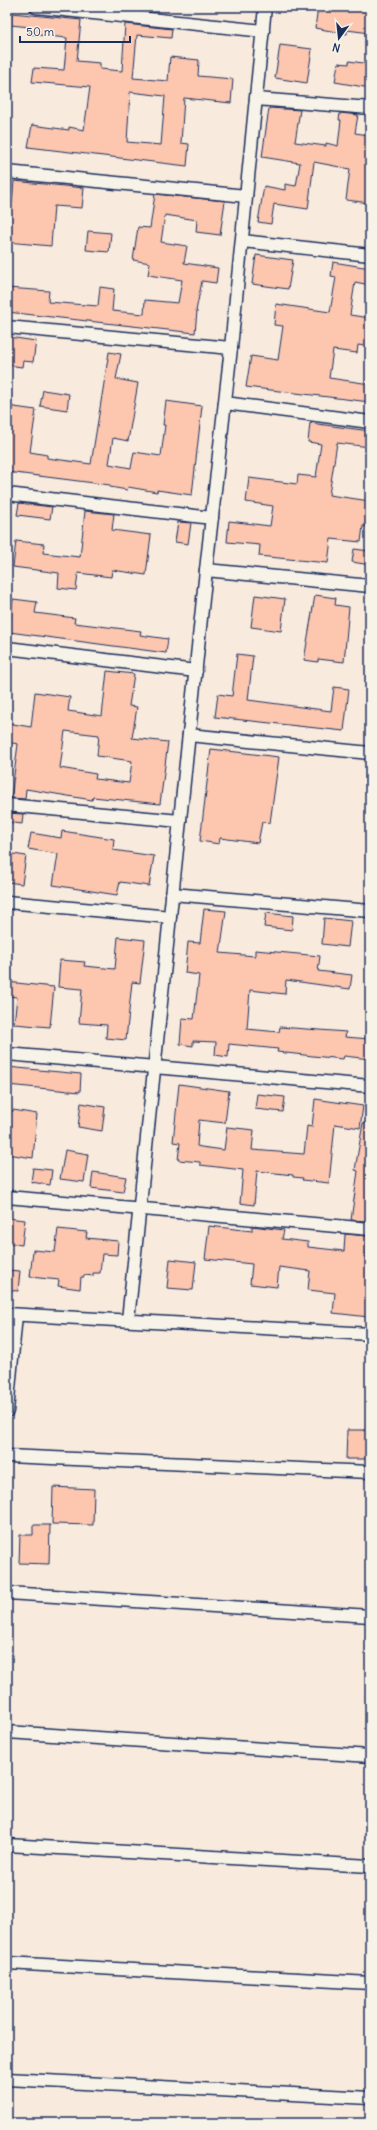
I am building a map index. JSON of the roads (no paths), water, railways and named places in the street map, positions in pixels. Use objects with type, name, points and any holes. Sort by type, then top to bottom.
[{"type":"street","points":[[36,7],[263,31]]},
{"type":"street","points":[[128,1320],[206,570],[231,348],[265,7]]},
{"type":"street","points":[[256,99],[370,108]]},
{"type":"street","points":[[7,172],[246,196]]},
{"type":"street","points":[[242,241],[370,255]]},
{"type":"street","points":[[7,327],[231,348]]},
{"type":"street","points":[[225,403],[370,422]]},
{"type":"street","points":[[7,494],[212,518]]},
{"type":"street","points":[[206,570],[370,586]]},
{"type":"street","points":[[7,648],[196,670]]},
{"type":"street","points":[[189,735],[370,753]]},
{"type":"street","points":[[7,805],[180,821]]},
{"type":"street","points":[[172,894],[370,911]]},
{"type":"street","points":[[7,902],[170,917]]},
{"type":"street","points":[[7,1054],[370,1086]]},
{"type":"street","points":[[7,1197],[140,1210],[370,1229]]},
{"type":"street","points":[[7,1411],[11,1314],[370,1334]]},
{"type":"street","points":[[7,1456],[370,1472]]},
{"type":"street","points":[[7,1593],[370,1616]]},
{"type":"street","points":[[7,1732],[370,1756]]},
{"type":"street","points":[[7,1845],[370,1866]]},
{"type":"street","points":[[7,1962],[370,1983]]},
{"type":"street","points":[[7,2079],[370,2098]]}]
